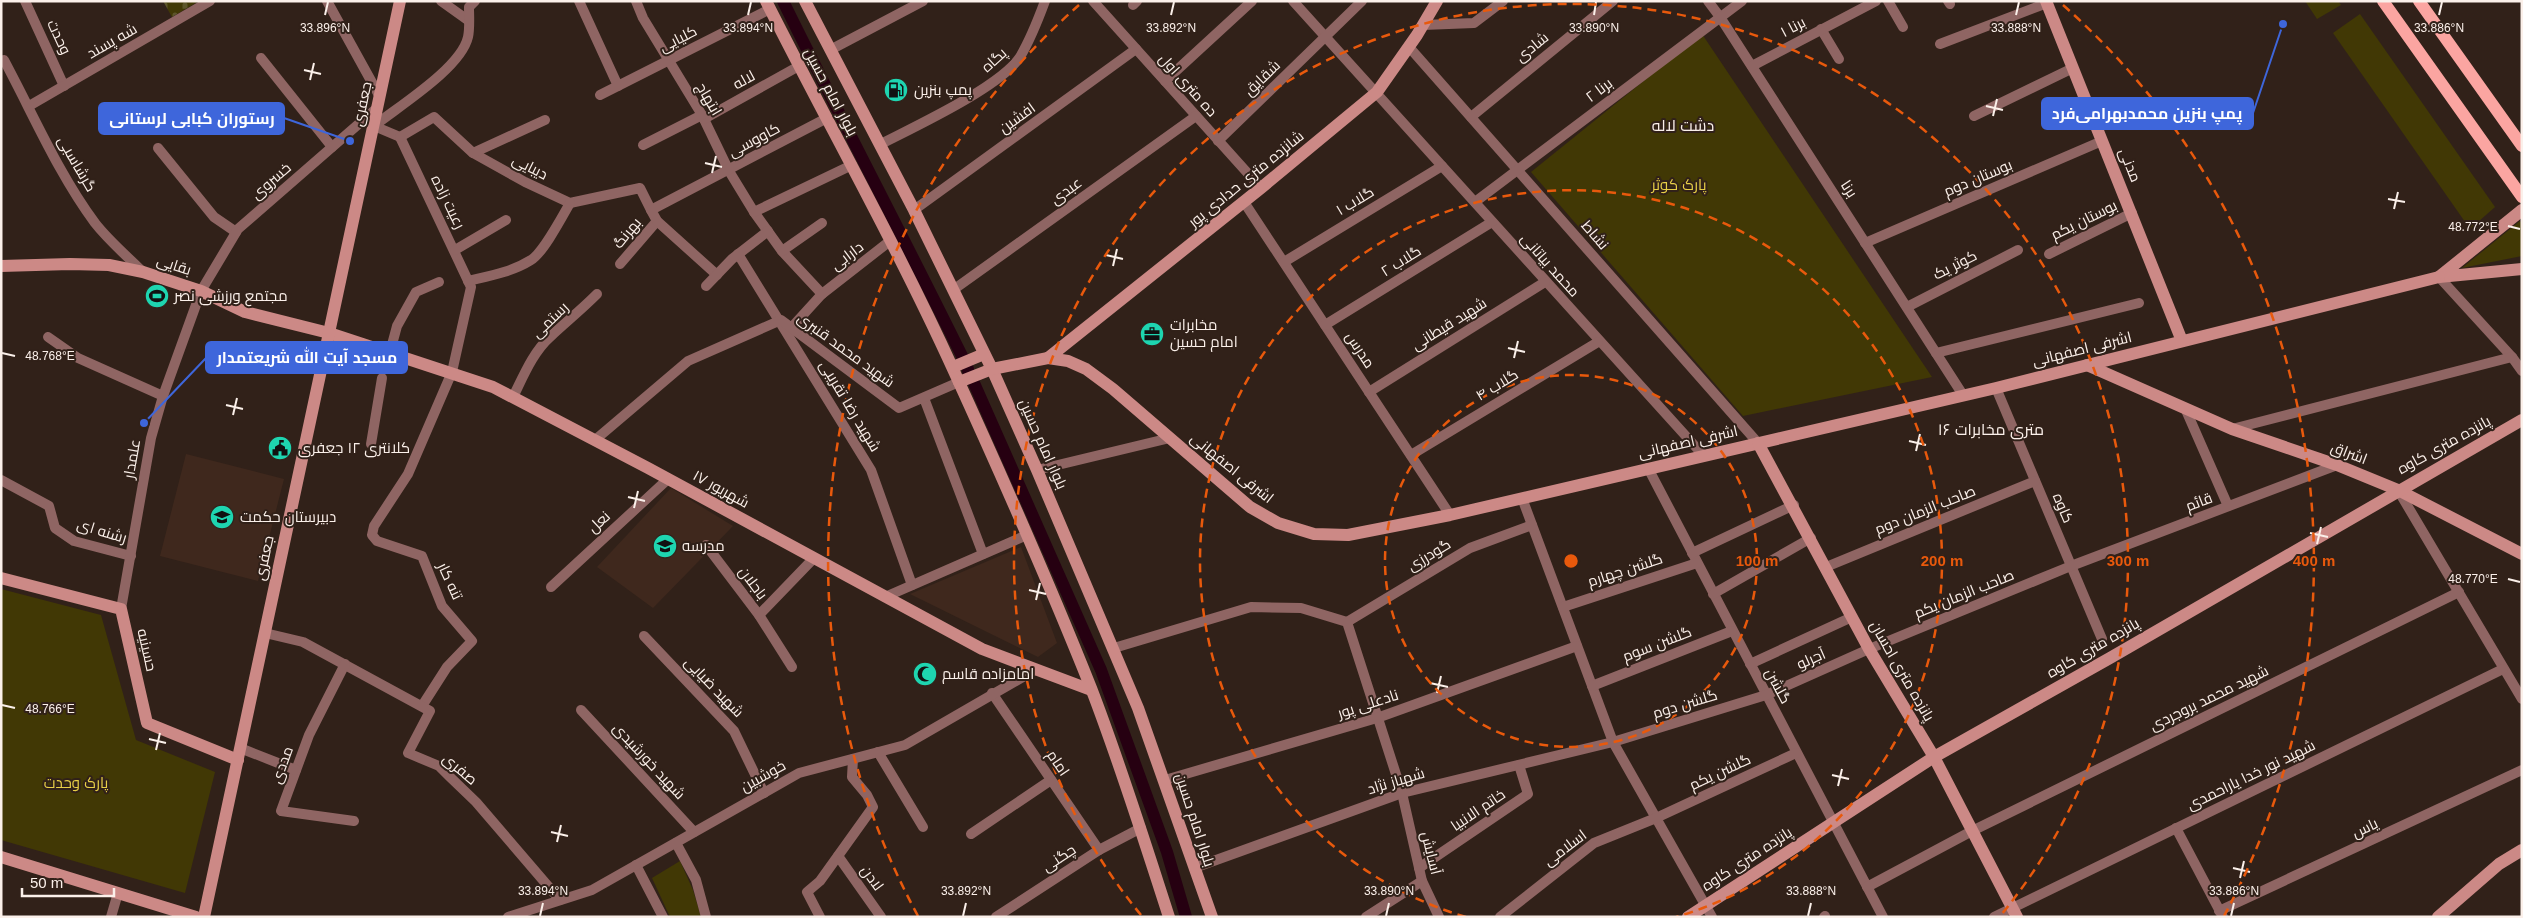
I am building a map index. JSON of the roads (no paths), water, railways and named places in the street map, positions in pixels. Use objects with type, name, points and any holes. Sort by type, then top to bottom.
[{"type":"main road","points":[[2383,1],[2522,197]]},
{"type":"main road","points":[[2419,1],[2522,146]]},
{"type":"street","name":"وحدت","points":[[25,1],[64,86]]},
{"type":"street","name":"شه پسند","points":[[29,106],[210,1]]},
{"type":"street","points":[[327,1],[379,102]]},
{"type":"street","name":"جعفری","points":[[204,917],[400,1]]},
{"type":"street","points":[[441,1],[469,21]]},
{"type":"street","points":[[400,137],[374,126],[440,76],[463,50],[468,37],[469,6],[475,1]]},
{"type":"street","points":[[579,1],[618,86]]},
{"type":"street","name":"بلوار امام حسین","points":[[805,1],[832,49],[914,210],[992,369],[1037,470],[1114,648],[1165,780],[1212,917]]},
{"type":"street","points":[[832,49],[924,1]]},
{"type":"street","name":"پگاه","points":[[881,144],[985,88],[1003,75],[1019,58],[1045,1]]},
{"type":"street","name":"ده متری اول","points":[[1093,1],[1261,188]]},
{"type":"street","points":[[1165,81],[1252,1]]},
{"type":"street","name":"محمد بیاتانی","points":[[1294,1],[1598,342],[1703,455]]},
{"type":"street","name":"شقایق","points":[[1218,141],[1362,1]]},
{"type":"street","name":"شانزده متری حدادی پور","points":[[1048,358],[1244,202],[1377,92],[1423,26],[1437,1]]},
{"type":"street","points":[[1423,26],[1474,24],[1503,1]]},
{"type":"street","name":"شادی","points":[[1471,117],[1613,1]]},
{"type":"street","name":"برنا","points":[[1708,1],[1752,66],[1963,395]]},
{"type":"street","name":"برنا ۲","points":[[1475,202],[1742,1]]},
{"type":"street","name":"برنا ۱","points":[[1752,66],[1876,1]]},
{"type":"street","points":[[1888,1],[1903,27]]},
{"type":"street","points":[[1940,44],[2046,2]]},
{"type":"street","name":"مدنی","points":[[2046,2],[2182,341]]},
{"type":"street","name":"ابتهاج","points":[[639,3],[669,61],[703,117],[729,171],[754,212],[782,251],[822,294]]},
{"type":"street","name":"کلیایی","points":[[600,95],[669,61],[768,5]]},
{"type":"street","name":"بلوار امام حسین","points":[[768,5],[852,165],[952,367],[1027,535],[1091,690],[1141,828],[1168,916]]},
{"type":"street","points":[[1821,29],[1839,59]]},
{"type":"street","name":"نشاط","points":[[1409,47],[1758,443]]},
{"type":"street","name":"افشین","points":[[914,210],[1136,49]]},
{"type":"street","points":[[261,58],[332,147]]},
{"type":"street","name":"گرشاسبی","points":[[1,61],[4,60],[62,172],[96,224],[143,272]]},
{"type":"street","name":"لاله","points":[[643,145],[703,117],[799,66]]},
{"type":"street","points":[[1974,116],[2073,68]]},
{"type":"street","name":"خسروی","points":[[200,291],[236,232],[332,147],[379,102]]},
{"type":"street","name":"عبدی","points":[[953,290],[1196,116]]},
{"type":"street","name":"دیبایی","points":[[400,137],[434,117],[473,153],[525,182],[570,203]]},
{"type":"street","name":"کاووسی","points":[[652,210],[827,118]]},
{"type":"street","points":[[473,153],[545,120]]},
{"type":"street","name":"رعیت زاده","points":[[400,137],[471,287],[452,372],[408,474],[374,526],[372,535],[377,541],[422,556]]},
{"type":"street","name":"بوستان دوم","points":[[1865,243],[2102,141]]},
{"type":"street","points":[[158,148],[214,217],[236,232]]},
{"type":"street","points":[[754,212],[852,165]]},
{"type":"street","name":"گلاب ۱","points":[[1284,262],[1442,166]]},
{"type":"street","points":[[468,281],[500,273],[532,260],[570,203],[640,188],[657,220],[717,275]]},
{"type":"street","name":"مدرس","points":[[1244,202],[1450,515]]},
{"type":"street","name":"اشرفی اصفهانی","points":[[2438,277],[2522,210]]},
{"type":"street","name":"بوستان یکم","points":[[2049,254],[2132,213]]},
{"type":"street","points":[[455,250],[506,220]]},
{"type":"street","name":"بهرنگ","points":[[620,264],[657,220]]},
{"type":"street","name":"گلاب ۲","points":[[1325,325],[1492,222]]},
{"type":"street","points":[[782,251],[822,223]]},
{"type":"street","points":[[706,286],[738,254],[768,231]]},
{"type":"street","name":"دارابی","points":[[791,328],[822,294],[890,241]]},
{"type":"street","name":"کوثر یک","points":[[1907,307],[2018,250]]},
{"type":"street","name":"شهید رضا تقریبی","points":[[738,254],[781,320],[871,470],[912,585]]},
{"type":"street","name":"بقایی","points":[[1,266],[109,265],[143,272],[200,291],[245,312],[329,333]]},
{"type":"street","name":"اشرفی اصفهانی","points":[[959,382],[992,369],[1048,358],[1068,362],[1086,370],[1113,389],[1250,507],[1278,524],[1314,534],[1348,535],[1450,515],[1996,388],[2438,277],[2522,269]]},
{"type":"street","points":[[2438,277],[2512,357],[2522,371]]},
{"type":"street","points":[[390,352],[397,326],[416,292],[440,282]]},
{"type":"street","name":"شهید قیطانی","points":[[1369,392],[1545,282]]},
{"type":"street","name":"علمدار","points":[[121,609],[151,438],[162,396],[200,291]]},
{"type":"street","name":"رستمی","points":[[513,397],[531,362],[549,337],[576,316],[597,294]]},
{"type":"street","points":[[1936,353],[2139,303]]},
{"type":"street","name":"شهید محمد قنبری","points":[[595,440],[688,361],[781,320],[900,408],[959,382]]},
{"type":"street","name":"۱۷ شهریور","points":[[329,333],[493,387],[668,479],[982,649],[1091,690]]},
{"type":"street","points":[[48,337],[78,358],[162,396]]},
{"type":"street","name":"گلاب ۴","points":[[1411,455],[1598,342]]},
{"type":"street","points":[[952,367],[984,354]]},
{"type":"street","points":[[2232,430],[2512,357]]},
{"type":"street","name":"اشراق","points":[[2087,365],[2232,430],[2337,465],[2398,490],[2522,554]]},
{"type":"street","points":[[371,444],[382,378]]},
{"type":"street","name":"کاوه","points":[[1996,388],[2102,639]]},
{"type":"street","points":[[924,398],[983,554]]},
{"type":"street","points":[[2185,408],[2228,506]]},
{"type":"street","name":"پانزده متری کاوه","points":[[1688,917],[1934,757],[2522,420]]},
{"type":"street","points":[[1037,470],[1170,438]]},
{"type":"street","name":"پانزده متری احسان","points":[[1758,443],[1794,505],[1869,649],[1934,757],[2014,912]]},
{"type":"street","name":"قائم","points":[[2071,566],[2337,465]]},
{"type":"street","name":"گلشن","points":[[1648,468],[1883,917]]},
{"type":"street","name":"نعل","points":[[551,587],[668,479]]},
{"type":"street","name":"صاحب الزمان دوم","points":[[1826,567],[2035,481]]},
{"type":"street","name":"رشنه ای","points":[[3,485],[49,506],[55,528],[74,541],[131,556]]},
{"type":"street","points":[[2398,490],[2522,699]]},
{"type":"street","points":[[1522,498],[1613,742],[1712,917]]},
{"type":"street","name":"گلشن چهارم","points":[[1563,607],[1694,558],[1794,505]]},
{"type":"street","name":"گودرزی","points":[[1346,622],[1470,548],[1532,524]]},
{"type":"street","points":[[885,597],[1027,535]]},
{"type":"street","points":[[1713,594],[1811,538]]},
{"type":"street","name":"باجلان","points":[[706,544],[759,615],[792,667]]},
{"type":"street","name":"تنه کار","points":[[422,556],[442,606],[472,641],[446,667],[422,706]]},
{"type":"street","name":"باجلان","points":[[759,615],[814,558]]},
{"type":"street","name":"صاحب الزمان یکم","points":[[1869,649],[2071,566]]},
{"type":"street","points":[[1,578],[121,609]]},
{"type":"street","name":"شهید محمد بروجردی","points":[[1867,887],[1972,831],[2459,592]]},
{"type":"street","points":[[1114,648],[1251,607],[1301,608],[1346,622]]},
{"type":"street","name":"حسینیه","points":[[121,609],[147,723],[239,754]]},
{"type":"street","points":[[1750,664],[1852,617]]},
{"type":"street","name":"آسایش","points":[[1346,622],[1402,793],[1422,881],[1439,917]]},
{"type":"street","name":"گلشن سوم","points":[[1592,686],[1732,631]]},
{"type":"street","points":[[265,633],[303,642],[422,706]]},
{"type":"street","name":"شهید ضیایی","points":[[644,636],[734,731],[764,792]]},
{"type":"street","name":"نادعلی پور","points":[[1165,780],[1377,718],[1577,646]]},
{"type":"street","name":"آجرلو","points":[[1766,695],[1869,649]]},
{"type":"street","name":"مددی","points":[[345,664],[309,735],[281,811],[354,821]]},
{"type":"street","name":"شهید نور خدا یاراحمدی","points":[[1994,917],[2014,912],[2176,828],[2503,669]]},
{"type":"street","name":"خوشبین","points":[[508,917],[592,890],[799,773],[905,745],[992,693],[1035,670]]},
{"type":"street","name":"امام","points":[[992,693],[1099,850]]},
{"type":"street","name":"گلشن دوم","points":[[1613,742],[1766,695]]},
{"type":"street","name":"صفری","points":[[422,706],[430,711],[408,753],[439,766],[476,802],[560,900]]},
{"type":"street","name":"شهید خورشیدی","points":[[581,710],[694,832]]},
{"type":"street","name":"شهباز نژاد","points":[[1194,868],[1402,793],[1613,742]]},
{"type":"street","points":[[878,752],[923,827]]},
{"type":"street","name":"گلشن یکم","points":[[1656,818],[1796,752]]},
{"type":"street","points":[[239,754],[296,770]]},
{"type":"street","points":[[820,917],[807,892],[820,881],[872,807],[867,795],[852,777],[853,759]]},
{"type":"street","name":"خاتم الانبیا","points":[[1419,868],[1528,794],[1520,764]]},
{"type":"street","name":"یاس","points":[[2221,914],[2522,770]]},
{"type":"street","points":[[971,834],[1052,780]]},
{"type":"street","name":"اسلامی","points":[[1500,917],[1594,843],[1656,818]]},
{"type":"street","name":"چگنی","points":[[996,917],[1099,850],[1141,828]]},
{"type":"street","points":[[2176,828],[2221,914]]},
{"type":"street","points":[[676,843],[696,880],[706,917]]},
{"type":"street","points":[[2438,917],[2499,864],[2521,854]]},
{"type":"street","name":"لادن","points":[[838,856],[881,917]]},
{"type":"street","points":[[1,857],[196,917]]},
{"type":"street","points":[[636,865],[663,917]]},
{"type":"street","points":[[1366,917],[1422,881]]},
{"type":"street","points":[[111,917],[118,893]]},
{"type":"street","points":[[535,917],[542,906]]},
{"type":"waterway","points":[[783,1],[963,358]]},
{"type":"waterway","points":[[974,383],[1101,670],[1167,852],[1186,917]]},
{"type":"place","name":"پمپ بنزین محمد‌بهرامی‌فرد","points":[[2283,24]]},
{"type":"place","name":"پمپ بنزین","points":[[896,90]]},
{"type":"place","name":"رستوران کبابی لرستانی","points":[[350,141]]},
{"type":"place","name":"مجتمع ورزشی نصر","points":[[157,296]]},
{"type":"place","name":"مخابرات امام حسین","points":[[1152,334]]},
{"type":"place","name":"مسجد آیت الله شریعتمدار","points":[[144,423]]},
{"type":"place","name":"کلانتری ۱۲ جعفری","points":[[280,448]]},
{"type":"place","name":"دبیرستان حکمت","points":[[222,517]]},
{"type":"place","name":"مدرسه","points":[[665,546]]},
{"type":"place","name":"امامزاده قاسم","points":[[925,674]]},
{"type":"district","name":"دشت لاله","points":[[1683,125]]},
{"type":"district","name":"۱۶ متری مخابرات","points":[[1991,429]]},
{"type":"park label","name":"پارک کوثر","points":[[1679,185]]},
{"type":"park label","name":"پارک وحدت","points":[[76,783]]}]
